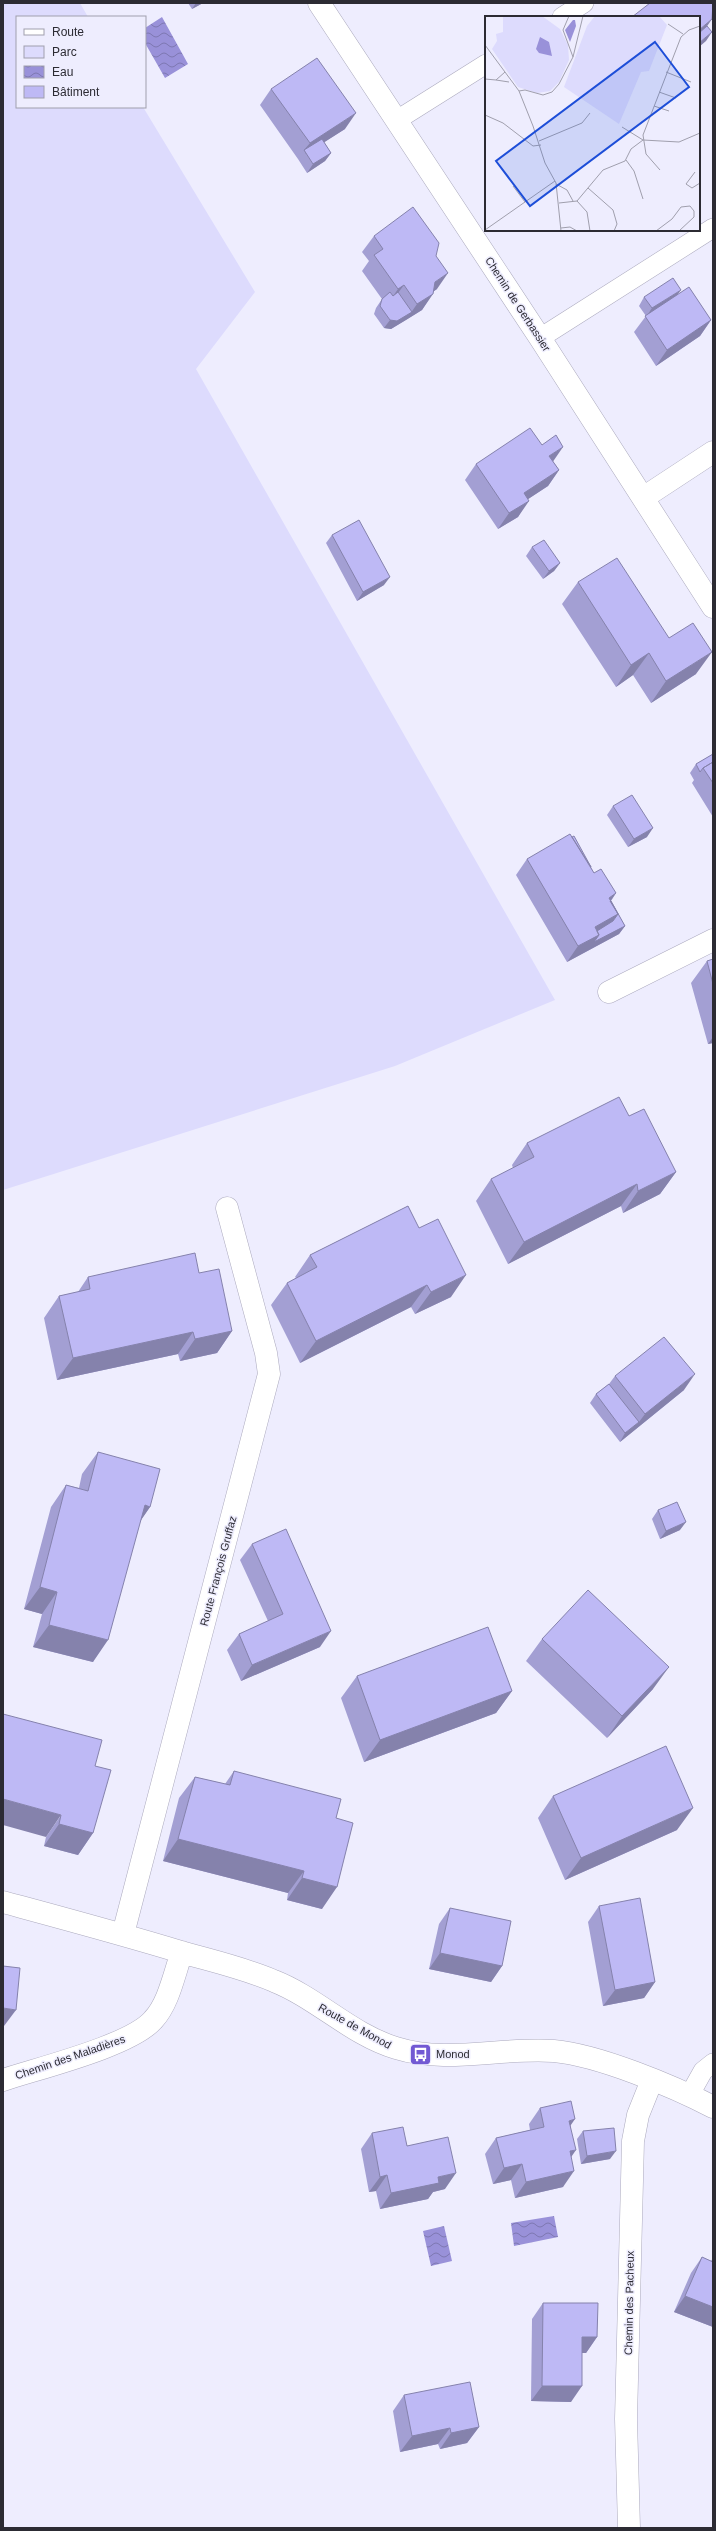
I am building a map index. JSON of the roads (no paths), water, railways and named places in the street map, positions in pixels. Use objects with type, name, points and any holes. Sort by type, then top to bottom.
[{"type":"street","name":"Chemin de Gerbassier","points":[[319,3],[540,338],[713,607]]},
{"type":"street","points":[[643,498],[713,452]]},
{"type":"street","points":[[609,992],[713,940]]},
{"type":"street","name":"Route François Gruffaz","points":[[123,1934],[269,1374],[266,1353],[228,1208]]},
{"type":"street","name":"Route de Monod","points":[[3,1902],[123,1934],[275,1981],[377,2040],[395,2048],[420,2054],[458,2055],[555,2052],[588,2059],[652,2080],[713,2107]]},
{"type":"street","name":"Chemin des Maladières","points":[[3,2080],[119,2042],[137,2032],[153,2020],[162,2008],[182,1952]]},
{"type":"street","name":"Chemin des Pacheux","points":[[629,2528],[626,2418],[633,2141],[638,2115],[652,2080]]},
{"type":"lane","points":[[564,16],[584,3]]},
{"type":"lane","points":[[397,120],[485,65]]},
{"type":"lane","points":[[540,338],[713,228]]},
{"type":"lane","points":[[689,2096],[703,2071],[713,2063]]},
{"type":"water","points":[[162,17],[188,64],[165,78],[146,45],[146,27]]},
{"type":"water","points":[[554,2216],[558,2237],[514,2246],[511,2223]]},
{"type":"water","points":[[444,2226],[452,2261],[431,2266],[423,2231]]},
{"type":"place","name":"Monod","points":[[420,2054]]}]
